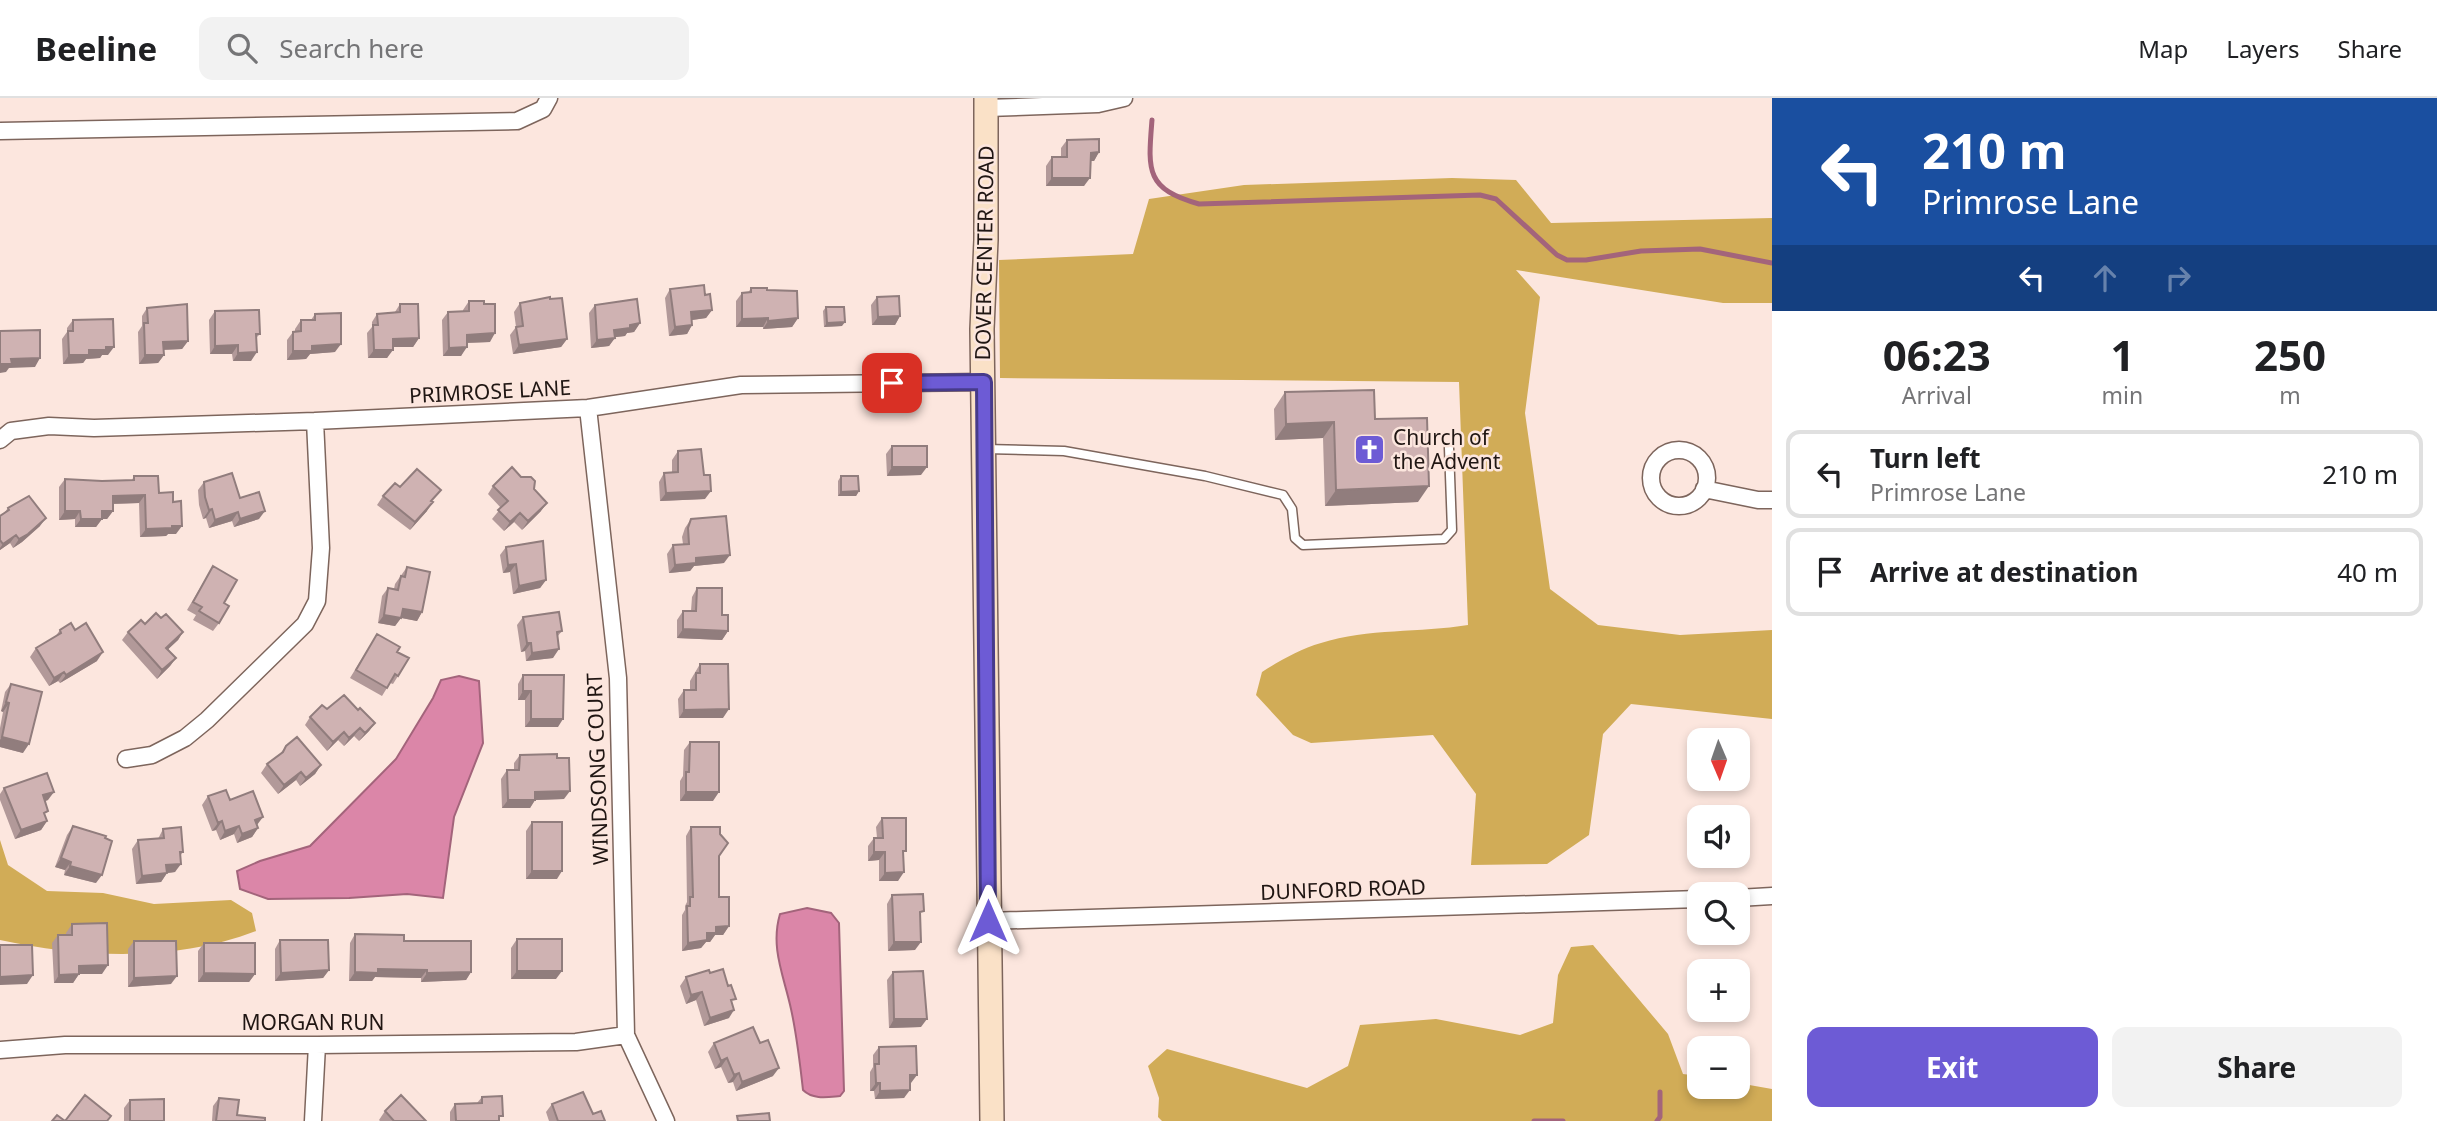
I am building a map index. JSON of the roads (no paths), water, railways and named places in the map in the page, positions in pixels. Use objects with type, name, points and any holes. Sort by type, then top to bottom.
[{"type":"street","points":[[987,103],[1098,104],[1124,98]]},
{"type":"street","name":"DOVER CENTER ROAD","points":[[987,103],[982,329],[992,1121]]},
{"type":"street","points":[[0,131],[517,121],[546,104]]},
{"type":"street","name":"PRIMROSE LANE","points":[[0,440],[11,431],[49,426],[94,428],[315,421],[588,408],[741,385],[984,382]]},
{"type":"street","name":"WINDSONG COURT","points":[[588,408],[618,677],[626,1035],[666,1121]]},
{"type":"street","points":[[126,759],[152,755],[185,738],[207,720],[305,624],[317,601],[321,548],[315,421]]},
{"type":"street","points":[[1704,489],[1758,500],[1772,500]]},
{"type":"street","points":[[1750,897],[1772,896]]},
{"type":"street","name":"DUNFORD ROAD","points":[[988,921],[1687,900]]},
{"type":"street","name":"MORGAN RUN","points":[[0,1050],[65,1045],[576,1042],[626,1035]]},
{"type":"street","points":[[313,1121],[317,1045]]},
{"type":"lane","points":[[985,449],[1064,451],[1205,476],[1283,495],[1293,509],[1295,538],[1303,545],[1444,538],[1452,530],[1449,448]]},
{"type":"waterway","points":[[1152,120],[1151,165],[1159,184],[1168,192],[1199,204],[1480,195],[1496,199],[1557,255],[1567,260],[1586,260],[1641,251],[1700,249],[1772,263]]},
{"type":"waterway","points":[[1657,1121],[1660,1117],[1660,1092]]},
{"type":"waterway","points":[[1534,1121],[1563,1121]]},
{"type":"place","name":"Church of the Advent","points":[[1370,450]]}]
